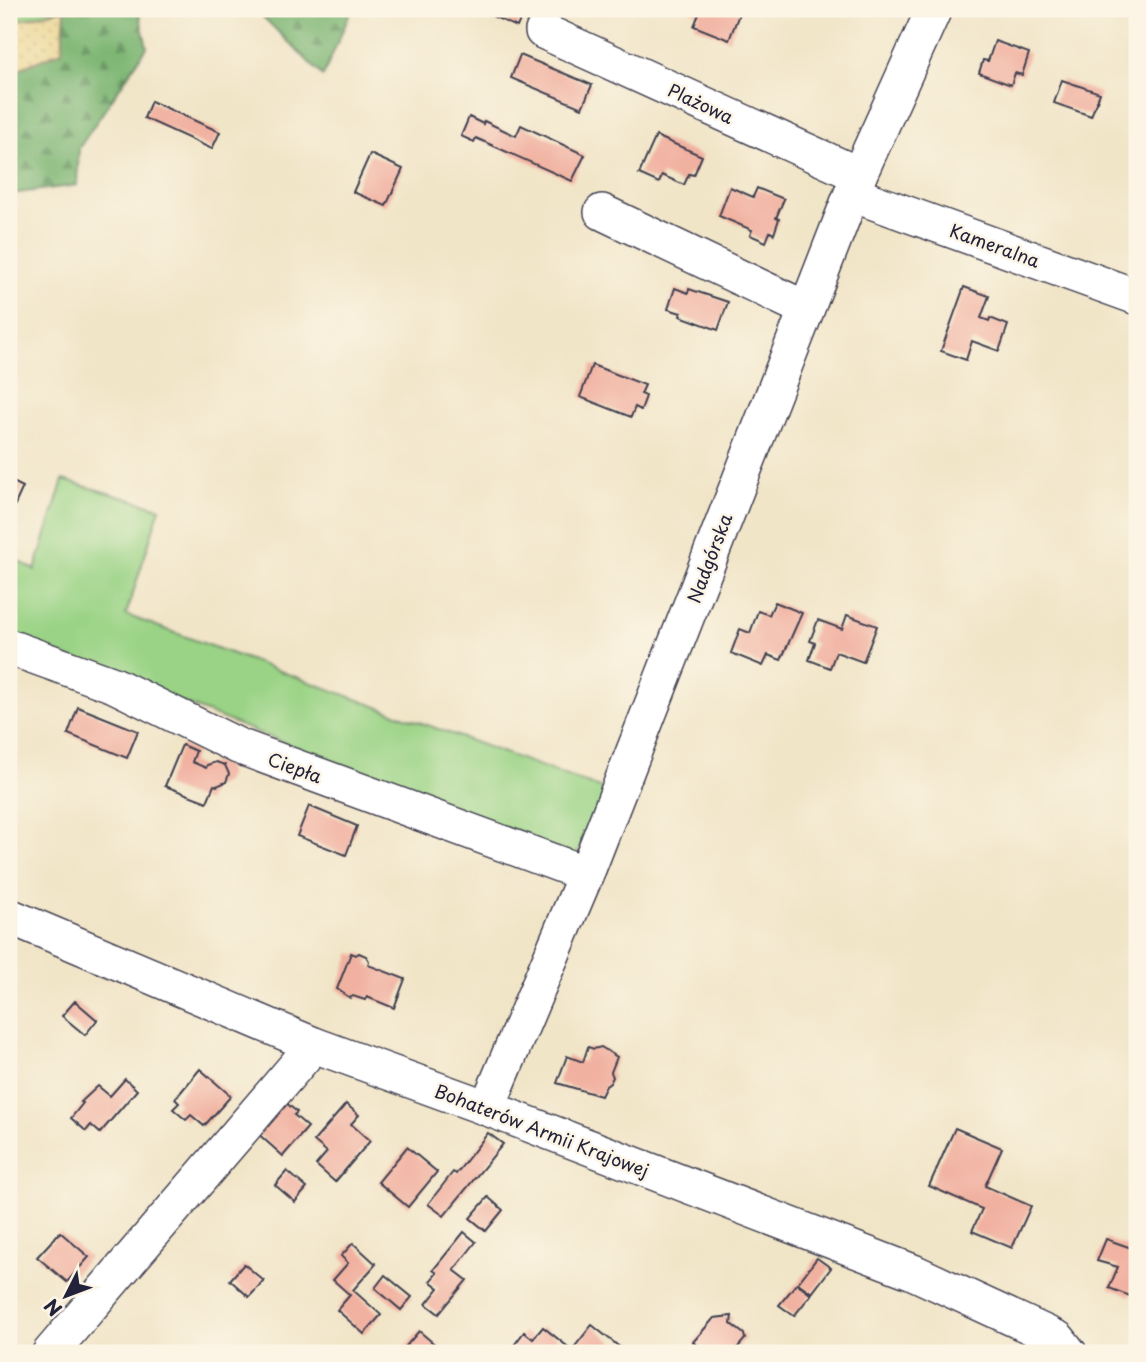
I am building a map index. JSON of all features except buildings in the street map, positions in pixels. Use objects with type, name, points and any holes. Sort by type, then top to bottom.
[{"type":"street","name":"Nadgórska","points":[[487,1108],[586,874],[855,184],[934,9]]},
{"type":"street","name":"Plażowa","points":[[543,31],[855,184]]},
{"type":"street","name":"Kameralna","points":[[855,184],[1137,297]]},
{"type":"street","points":[[602,212],[806,309]]},
{"type":"street","name":"Ciepła","points":[[9,647],[114,685],[238,746],[586,874]]},
{"type":"street","name":"Bohaterów Armii Krajowej","points":[[9,916],[314,1045],[487,1108],[913,1272],[1058,1339],[1069,1353]]},
{"type":"street","points":[[50,1353],[314,1045]]},
{"type":"green space","points":[[9,9],[64,9],[9,23]]},
{"type":"green space","points":[[65,9],[138,9],[147,47],[79,148],[77,185],[11,194],[9,73],[62,51]]},
{"type":"green space","points":[[255,9],[352,9],[323,76]]},
{"type":"green space","points":[[63,480],[160,508],[126,615],[611,792],[577,854],[555,850],[9,634],[9,556],[35,570]]},
{"type":"sand","points":[[65,9],[62,51],[9,73],[9,23]]}]
